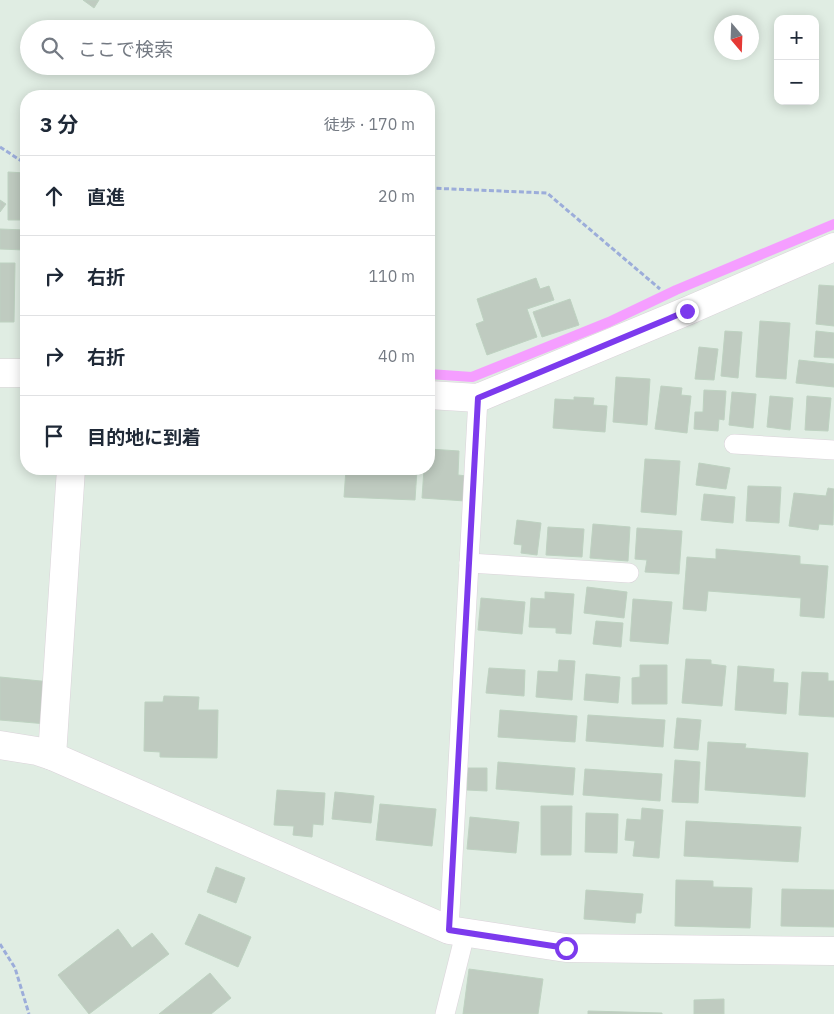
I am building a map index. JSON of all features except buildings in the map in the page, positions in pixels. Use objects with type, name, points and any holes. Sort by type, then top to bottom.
[{"type":"street","points":[[435,395],[478,398],[687,311],[834,246]]},
{"type":"street","points":[[0,373],[20,373]]},
{"type":"street","points":[[52,756],[71,475]]},
{"type":"street","points":[[0,745],[37,751],[52,756],[457,932],[566,948],[834,951]]},
{"type":"lane","points":[[445,1014],[457,932],[469,563],[478,398]]},
{"type":"lane","points":[[734,444],[834,450]]},
{"type":"lane","points":[[469,563],[628,572]]},
{"type":"path","points":[[0,147],[20,160]]},
{"type":"path","points":[[435,188],[547,193],[649,279]]},
{"type":"path","points":[[0,944],[15,968],[29,1014]]},
{"type":"waterway","points":[[435,374],[472,377],[609,322],[676,290],[834,224]]},
{"type":"route","points":[[566,948],[465,934],[449,930],[478,398],[687,311]]}]
